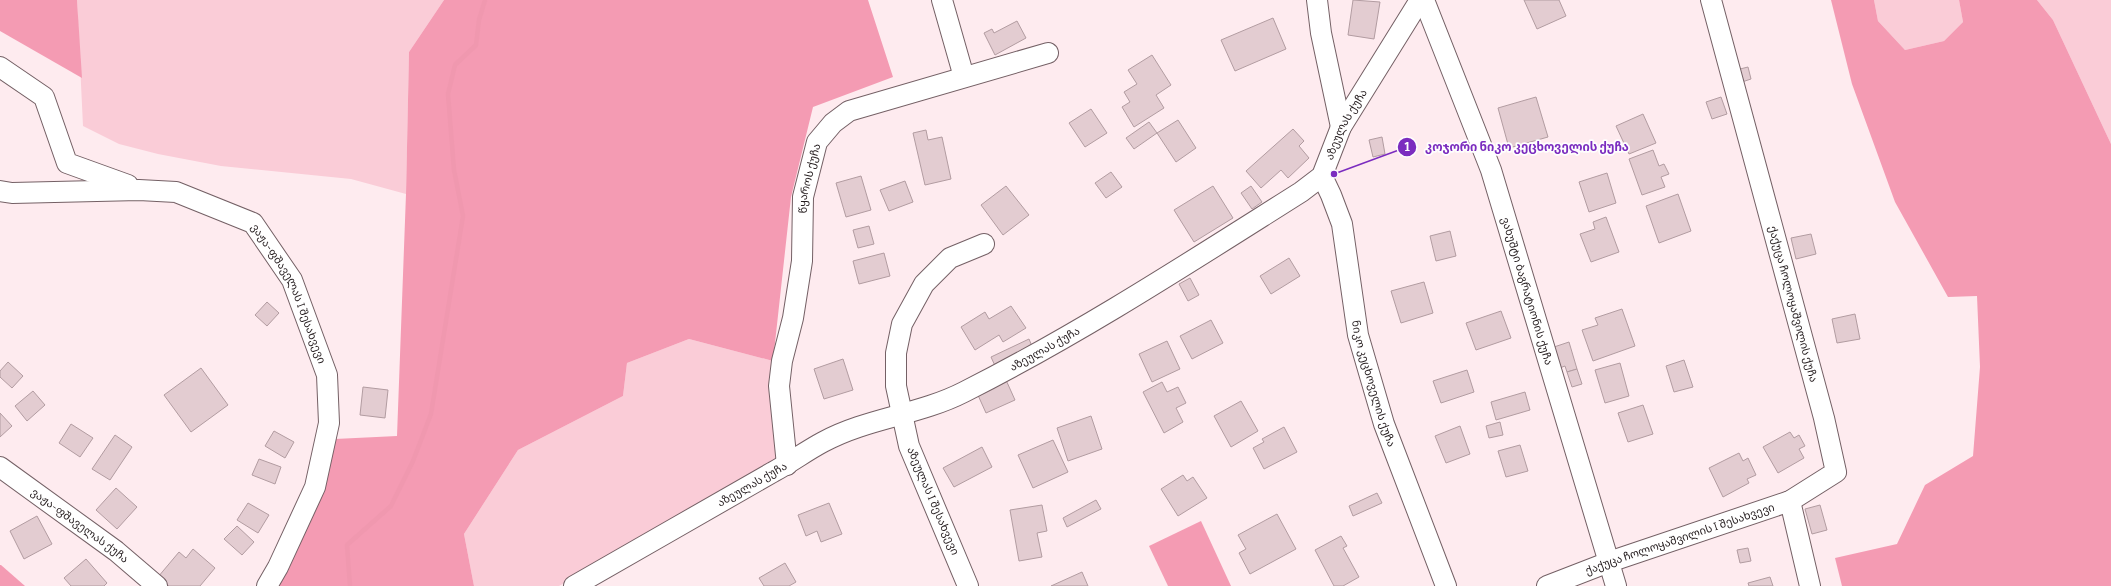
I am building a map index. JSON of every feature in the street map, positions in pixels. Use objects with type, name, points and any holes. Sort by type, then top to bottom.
[{"type":"street","points":[[942,0],[964,77]]},
{"type":"street","points":[[1317,0],[1321,33],[1342,128]]},
{"type":"street","name":"აზეულას ქუჩა","points":[[574,586],[787,465],[823,442],[857,426],[936,404],[962,394],[1092,323],[1301,192],[1322,176],[1342,128],[1420,0]]},
{"type":"street","name":"ვახუშტი ბაგრატიონის ქუჩა","points":[[1424,0],[1491,170],[1616,586]]},
{"type":"street","name":"ქაქუცა ჩოლოყაშვილის ქუჩა","points":[[1711,0],[1822,411],[1836,472],[1790,501]]},
{"type":"street","name":"წყაროს ქუჩა","points":[[787,465],[779,386],[780,374],[793,318],[802,260],[803,197],[817,142],[833,123],[849,111],[1048,53]]},
{"type":"street","points":[[0,67],[44,97],[67,163],[139,190]]},
{"type":"street","name":"ნიკო კეცხოველის ქუჩა","points":[[1322,176],[1342,224],[1358,335],[1384,424],[1446,586]]},
{"type":"street","name":"ვაჟა-ფშაველას I შესახვევი","points":[[0,191],[12,193],[139,190],[176,192],[253,223],[292,280],[327,375],[329,423],[315,486],[278,567],[267,586]]},
{"type":"street","name":"აზეულას I შესახვევი","points":[[968,586],[909,446],[896,386],[896,353],[902,324],[924,284],[950,258],[984,244]]},
{"type":"street","name":"ვაჟა-ფშაველას ქუჩა","points":[[0,467],[110,546],[157,586]]},
{"type":"street","points":[[1790,501],[1810,586]]},
{"type":"street","name":"ქაქუცა ჩოლოყაშვილის I შესახვევი","points":[[1547,586],[1609,562],[1790,501]]},
{"type":"shaded area","points":[[0,0],[77,0],[82,78],[0,31]]},
{"type":"shaded area","points":[[77,0],[444,0],[409,52],[406,194],[351,179],[221,166],[158,154],[119,144],[83,126]]},
{"type":"shaded area","points":[[444,0],[868,0],[893,77],[813,107],[791,197],[773,361],[689,339],[627,363],[623,396],[518,450],[464,534],[474,586],[273,586],[335,439],[397,436],[406,194],[409,52]]},
{"type":"shaded area","points":[[1831,0],[1874,0],[1878,21],[1905,50],[1944,41],[1963,22],[1959,0],[2037,0],[2053,20],[2111,144],[2111,586],[1842,586],[1835,558],[1897,544],[1925,485],[1973,456],[1980,367],[1977,296],[1948,297],[1895,202],[1852,84]]},
{"type":"shaded area","points":[[1874,0],[1959,0],[1963,22],[1944,41],[1905,50],[1878,21]]},
{"type":"shaded area","points":[[2037,0],[2111,0],[2111,144],[2053,20]]},
{"type":"shaded area","points":[[689,339],[773,361],[778,461],[559,586],[474,586],[464,534],[518,450],[623,396],[627,363]]},
{"type":"shaded area","points":[[1201,521],[1231,586],[1168,586],[1149,546]]},
{"type":"shaded area","points":[[1,565],[25,586],[0,586]]},
{"type":"building","points":[[1353,0],[1380,2],[1374,39],[1348,35]]},
{"type":"building","points":[[1524,0],[1559,0],[1566,16],[1537,29]]},
{"type":"building","points":[[1273,18],[1286,49],[1235,71],[1221,40]]},
{"type":"building","points":[[1017,21],[1026,38],[995,55],[984,33],[992,29],[994,33]]},
{"type":"building","points":[[1152,55],[1171,85],[1156,95],[1164,108],[1134,127],[1122,107],[1130,102],[1124,92],[1137,84],[1128,70]]},
{"type":"building","points":[[1748,67],[1751,79],[1739,83],[1736,70]]},
{"type":"building","points":[[1536,97],[1548,137],[1509,148],[1498,108]]},
{"type":"building","points":[[1721,97],[1727,114],[1712,119],[1706,102]]},
{"type":"building","points":[[1091,109],[1107,133],[1085,147],[1069,123]]},
{"type":"building","points":[[1643,114],[1656,143],[1629,154],[1616,126]]},
{"type":"building","points":[[1178,120],[1196,148],[1176,162],[1157,133]]},
{"type":"building","points":[[1149,122],[1157,133],[1134,149],[1126,138]]},
{"type":"building","points":[[1293,129],[1304,141],[1299,146],[1309,158],[1288,178],[1281,170],[1261,188],[1246,171]]},
{"type":"building","points":[[926,130],[928,140],[942,137],[951,179],[925,185],[913,133]]},
{"type":"building","points":[[1382,137],[1385,154],[1373,157],[1369,140]]},
{"type":"building","points":[[1653,150],[1659,166],[1664,164],[1669,174],[1661,177],[1665,187],[1642,195],[1629,159]]},
{"type":"building","points":[[1111,172],[1122,187],[1106,198],[1095,183]]},
{"type":"building","points":[[1607,173],[1616,203],[1589,212],[1579,182]]},
{"type":"building","points":[[861,176],[871,210],[846,217],[836,183]]},
{"type":"building","points":[[905,181],[913,202],[889,211],[880,190]]},
{"type":"building","points":[[1006,186],[1029,215],[1003,235],[981,205]]},
{"type":"building","points":[[1213,186],[1233,218],[1194,242],[1174,210]]},
{"type":"building","points":[[1251,186],[1262,202],[1252,209],[1241,193]]},
{"type":"building","points":[[1678,194],[1691,231],[1659,243],[1646,206]]},
{"type":"building","points":[[1606,217],[1619,252],[1591,262],[1580,234],[1595,229],[1593,222]]},
{"type":"building","points":[[869,226],[874,244],[858,248],[853,230]]},
{"type":"building","points":[[1450,231],[1456,256],[1436,261],[1430,236]]},
{"type":"building","points":[[1811,234],[1816,254],[1796,259],[1791,238]]},
{"type":"building","points":[[884,253],[890,276],[859,284],[853,261]]},
{"type":"building","points":[[1289,258],[1300,276],[1271,294],[1260,276]]},
{"type":"building","points":[[1190,278],[1199,295],[1188,301],[1179,284]]},
{"type":"building","points":[[1424,282],[1433,313],[1401,323],[1391,291]]},
{"type":"building","points":[[267,302],[279,313],[267,326],[255,315]]},
{"type":"building","points":[[1011,306],[1026,328],[1003,342],[999,335],[975,350],[961,327],[985,312],[989,319]]},
{"type":"building","points":[[1622,309],[1635,346],[1593,361],[1582,330],[1598,325],[1595,318]]},
{"type":"building","points":[[1501,311],[1511,338],[1476,350],[1466,323]]},
{"type":"building","points":[[1855,314],[1860,339],[1837,343],[1832,319]]},
{"type":"building","points":[[1211,320],[1223,343],[1192,359],[1180,336]]},
{"type":"building","points":[[1029,339],[1034,351],[996,368],[991,357]]},
{"type":"building","points":[[1167,341],[1180,369],[1152,382],[1139,354]]},
{"type":"building","points":[[1569,342],[1577,369],[1567,372],[1565,366],[1557,369],[1551,348]]},
{"type":"building","points":[[843,359],[853,390],[824,399],[814,369]]},
{"type":"building","points":[[1684,360],[1693,387],[1674,392],[1666,366]]},
{"type":"building","points":[[8,362],[23,376],[12,388],[0,377],[0,371]]},
{"type":"building","points":[[1620,363],[1629,396],[1605,403],[1595,370]]},
{"type":"building","points":[[201,368],[228,405],[191,432],[164,395]]},
{"type":"building","points":[[1577,369],[1582,384],[1572,387],[1567,372]]},
{"type":"building","points":[[1467,370],[1474,392],[1441,403],[1433,381]]},
{"type":"building","points":[[1006,380],[1015,400],[986,413],[977,393]]},
{"type":"building","points":[[1162,382],[1167,392],[1178,387],[1186,403],[1176,408],[1183,422],[1164,433],[1143,392]]},
{"type":"building","points":[[363,387],[388,390],[385,418],[360,415]]},
{"type":"building","points":[[33,391],[45,405],[27,421],[15,406]]},
{"type":"building","points":[[1525,392],[1530,410],[1496,420],[1491,402]]},
{"type":"building","points":[[1241,401],[1258,431],[1231,447],[1214,416]]},
{"type":"building","points":[[1643,405],[1653,434],[1628,442],[1618,413]]},
{"type":"building","points":[[0,413],[12,426],[0,437]]},
{"type":"building","points":[[1091,416],[1102,449],[1068,461],[1057,428]]},
{"type":"building","points":[[1500,422],[1503,435],[1489,438],[1486,426]]},
{"type":"building","points":[[71,424],[93,438],[80,457],[59,443]]},
{"type":"building","points":[[1460,426],[1470,454],[1446,463],[1435,436]]},
{"type":"building","points":[[1284,427],[1297,452],[1264,469],[1253,448],[1264,442],[1262,439]]},
{"type":"building","points":[[274,431],[294,442],[285,458],[265,446]]},
{"type":"building","points":[[1790,432],[1794,438],[1799,435],[1805,446],[1799,449],[1804,458],[1778,473],[1763,447]]},
{"type":"building","points":[[115,435],[132,447],[110,480],[92,469]]},
{"type":"building","points":[[1053,440],[1068,472],[1033,488],[1018,455]]},
{"type":"building","points":[[1520,445],[1528,471],[1506,477],[1498,451]]},
{"type":"building","points":[[982,447],[992,467],[954,487],[943,468]]},
{"type":"building","points":[[1739,453],[1743,461],[1748,458],[1756,475],[1747,479],[1749,483],[1723,497],[1709,468]]},
{"type":"building","points":[[259,459],[281,467],[275,484],[252,475]]},
{"type":"building","points":[[1183,475],[1187,481],[1193,477],[1207,498],[1178,516],[1161,489]]},
{"type":"building","points":[[116,488],[137,507],[117,529],[96,510]]},
{"type":"building","points":[[1377,493],[1382,503],[1353,516],[1349,506]]},
{"type":"building","points":[[1096,500],[1101,509],[1067,527],[1063,518]]},
{"type":"building","points":[[248,503],[269,515],[258,533],[237,520]]},
{"type":"building","points":[[829,503],[842,534],[821,542],[817,531],[806,536],[798,515]]},
{"type":"building","points":[[1042,505],[1047,531],[1037,533],[1042,557],[1019,561],[1010,510]]},
{"type":"building","points":[[1820,505],[1827,530],[1812,534],[1805,509]]},
{"type":"building","points":[[1277,514],[1296,549],[1250,574],[1239,553],[1246,549],[1238,535]]},
{"type":"building","points":[[37,516],[52,544],[24,559],[10,531]]},
{"type":"building","points":[[237,526],[254,542],[242,555],[224,539]]},
{"type":"building","points":[[1341,536],[1347,546],[1343,548],[1359,577],[1343,586],[1334,586],[1315,550]]},
{"type":"building","points":[[1748,548],[1751,561],[1740,563],[1737,550]]},
{"type":"building","points":[[193,549],[215,568],[200,586],[169,586],[158,577],[179,552],[186,558]]},
{"type":"building","points":[[86,559],[107,583],[104,586],[71,586],[64,578]]},
{"type":"building","points":[[785,563],[796,582],[789,586],[764,586],[759,578]]},
{"type":"building","points":[[1082,572],[1088,586],[1051,586]]},
{"type":"building","points":[[1770,577],[1773,586],[1749,586],[1748,583]]},
{"type":"waterway","points":[[350,586],[347,545],[391,506],[413,461],[431,414],[463,216],[454,170],[448,94],[455,65],[476,45],[479,20],[485,0]]},
{"type":"place","name":"კოჯორი ნიკო კეცხოველის ქუჩა","points":[[1334,174]]}]
